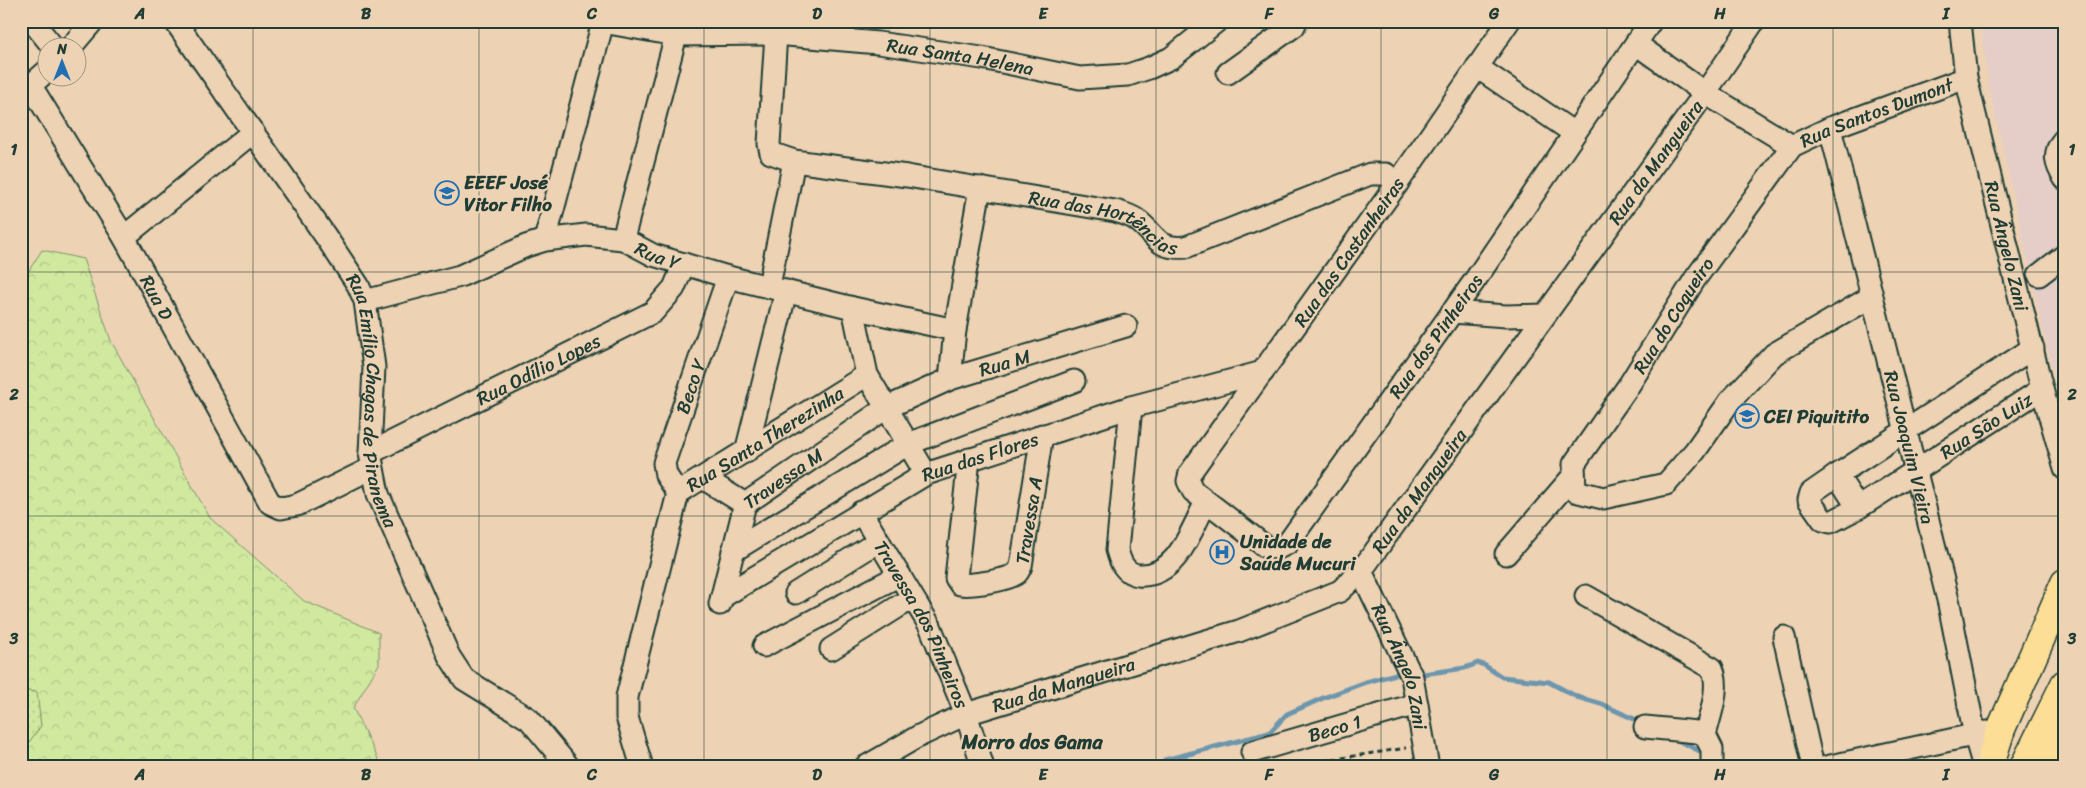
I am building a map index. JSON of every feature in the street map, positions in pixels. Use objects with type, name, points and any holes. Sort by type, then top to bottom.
[{"type":"main road","points":[[1989,767],[2001,728],[2065,583]]},
{"type":"main road","points":[[2024,767],[2065,684]]},
{"type":"main road","points":[[2047,767],[2065,730]]},
{"type":"street","points":[[32,21],[46,38]]},
{"type":"street","points":[[79,38],[93,21]]},
{"type":"street","name":"Rua Santa Helena","points":[[600,22],[676,36],[782,28],[982,58],[1080,78],[1128,75],[1149,68],[1171,58],[1217,21]]},
{"type":"street","points":[[1228,73],[1294,26],[1296,21]]},
{"type":"street","name":"Rua das Castanheiras","points":[[1188,481],[1190,473],[1397,184],[1509,21]]},
{"type":"street","name":"Rua dos Pinheiros","points":[[1188,481],[1193,491],[1206,502],[1266,547],[1278,548],[1288,543],[1452,312],[1651,21]]},
{"type":"street","name":"Rua da Mangueira","points":[[865,767],[920,736],[966,714],[1239,631],[1340,591],[1361,570],[1705,93],[1754,21]]},
{"type":"street","name":"Rua Ângelo Zani","points":[[1960,21],[1966,78],[2042,389],[2065,468]]},
{"type":"street","name":"Rua Emílio Chagas de Piranema","points":[[176,22],[352,277],[365,301],[374,367],[371,461],[378,494],[456,669],[475,688],[508,705],[529,719],[569,767]]},
{"type":"street","points":[[545,240],[600,22]]},
{"type":"street","name":"Rua das Hortências","points":[[782,28],[769,144],[772,153],[794,161],[907,176],[1127,214],[1138,220],[1159,243],[1174,248],[1186,247],[1370,174],[1386,174],[1397,184]]},
{"type":"street","points":[[623,239],[676,36]]},
{"type":"street","name":"Rua Santos Dumont","points":[[1636,44],[1705,93],[1792,146],[1830,128],[1966,78]]},
{"type":"street","points":[[1477,67],[1574,133]]},
{"type":"street","points":[[26,90],[38,79]]},
{"type":"street","name":"Rua D","points":[[26,90],[124,237],[270,503],[281,508]]},
{"type":"street","name":"Rua Joaquim Vieira","points":[[1830,128],[1948,604],[1975,736],[1984,767]]},
{"type":"street","points":[[124,237],[253,132]]},
{"type":"street","points":[[2065,138],[2058,145],[2055,157],[2058,170],[2065,179]]},
{"type":"street","name":"Rua do Coqueiro","points":[[1575,483],[1574,464],[1629,385],[1695,279],[1792,146]]},
{"type":"street","points":[[746,452],[777,289],[794,161]]},
{"type":"street","points":[[950,379],[954,330],[980,188]]},
{"type":"street","name":"Rua Y","points":[[365,301],[460,276],[526,246],[545,240],[586,235],[623,239],[653,255],[728,277],[853,308],[954,330]]},
{"type":"street","points":[[2039,275],[2065,255]]},
{"type":"street","name":"Rua Odílio Lopes","points":[[281,508],[297,505],[371,461],[653,312],[674,288],[684,264]]},
{"type":"street","name":"Beco Y","points":[[678,493],[666,475],[664,463],[728,277]]},
{"type":"street","points":[[1506,554],[1575,483],[1603,498],[1666,484],[1695,451],[1730,402],[1774,354],[1871,297]]},
{"type":"street","points":[[853,308],[867,375]]},
{"type":"street","points":[[1452,312],[1506,316],[1545,315]]},
{"type":"street","name":"Rua M","points":[[886,408],[950,379],[1126,326]]},
{"type":"street","name":"Rua São Luiz","points":[[2033,348],[1837,475],[1811,493],[1809,500],[1827,522],[1858,508],[2042,389]]},
{"type":"street","name":"Rua das Flores","points":[[720,603],[861,512],[926,474],[1131,407],[1264,372]]},
{"type":"street","name":"Rua Santa Therezinha","points":[[642,767],[627,717],[627,697],[678,493],[867,375],[926,474]]},
{"type":"street","points":[[734,550],[908,444],[1074,381]]},
{"type":"street","points":[[1131,407],[1118,550],[1120,563],[1135,574],[1150,575],[1163,570],[1173,562],[1206,502]]},
{"type":"street","name":"Travessa M","points":[[720,603],[745,504],[886,408]]},
{"type":"street","name":"Travessa A","points":[[969,459],[956,578],[960,584],[969,586],[1017,574],[1021,566],[1042,435]]},
{"type":"street","points":[[1837,475],[1858,508]]},
{"type":"street","points":[[703,478],[745,504]]},
{"type":"street","name":"Travessa dos Pinheiros","points":[[861,512],[930,626],[966,714],[982,767]]},
{"type":"street","points":[[796,593],[879,541]]},
{"type":"street","name":"Rua Ângelo Zani","points":[[1361,570],[1412,677],[1428,767]]},
{"type":"street","points":[[764,646],[900,575]]},
{"type":"street","points":[[1586,596],[1712,668],[1716,676],[1716,686],[1705,735],[1712,749],[1712,767]]},
{"type":"street","points":[[831,649],[912,598]]},
{"type":"street","points":[[1784,637],[1813,767]]},
{"type":"street","name":"Beco 1","points":[[1252,752],[1417,704]]},
{"type":"street","points":[[1645,727],[1697,732],[1705,735]]},
{"type":"street","points":[[1826,767],[1975,736],[2001,728]]},
{"type":"path","points":[[1317,767],[1328,760],[1424,745]]},
{"type":"shaded area","points":[[1980,21],[2065,21],[2065,426],[1989,86]]},
{"type":"green space","points":[[42,250],[83,259],[111,341],[210,518],[304,601],[379,633],[379,664],[353,708],[382,767],[21,767],[21,753],[41,726],[37,692],[21,690],[21,283]]},
{"type":"green space","points":[[21,690],[38,692],[41,726],[21,753]]},
{"type":"waterway","points":[[1416,675],[1465,668],[1478,663],[1502,677],[1549,682],[1577,697],[1601,704],[1643,723]]},
{"type":"waterway","points":[[1165,760],[1269,733],[1287,714],[1323,698],[1366,682],[1396,674],[1405,674]]},
{"type":"waterway","points":[[1675,739],[1706,754]]},
{"type":"waterway","points":[[1717,761],[1726,767]]},
{"type":"place","name":"EEEF José Vitor Filho","points":[[447,193]]},
{"type":"place","name":"CEI Piquitito","points":[[1747,416]]},
{"type":"place","name":"Unidade de Saúde Mucuri","points":[[1222,552]]},
{"type":"district","name":"Morro dos Gama","points":[[1032,742]]}]
